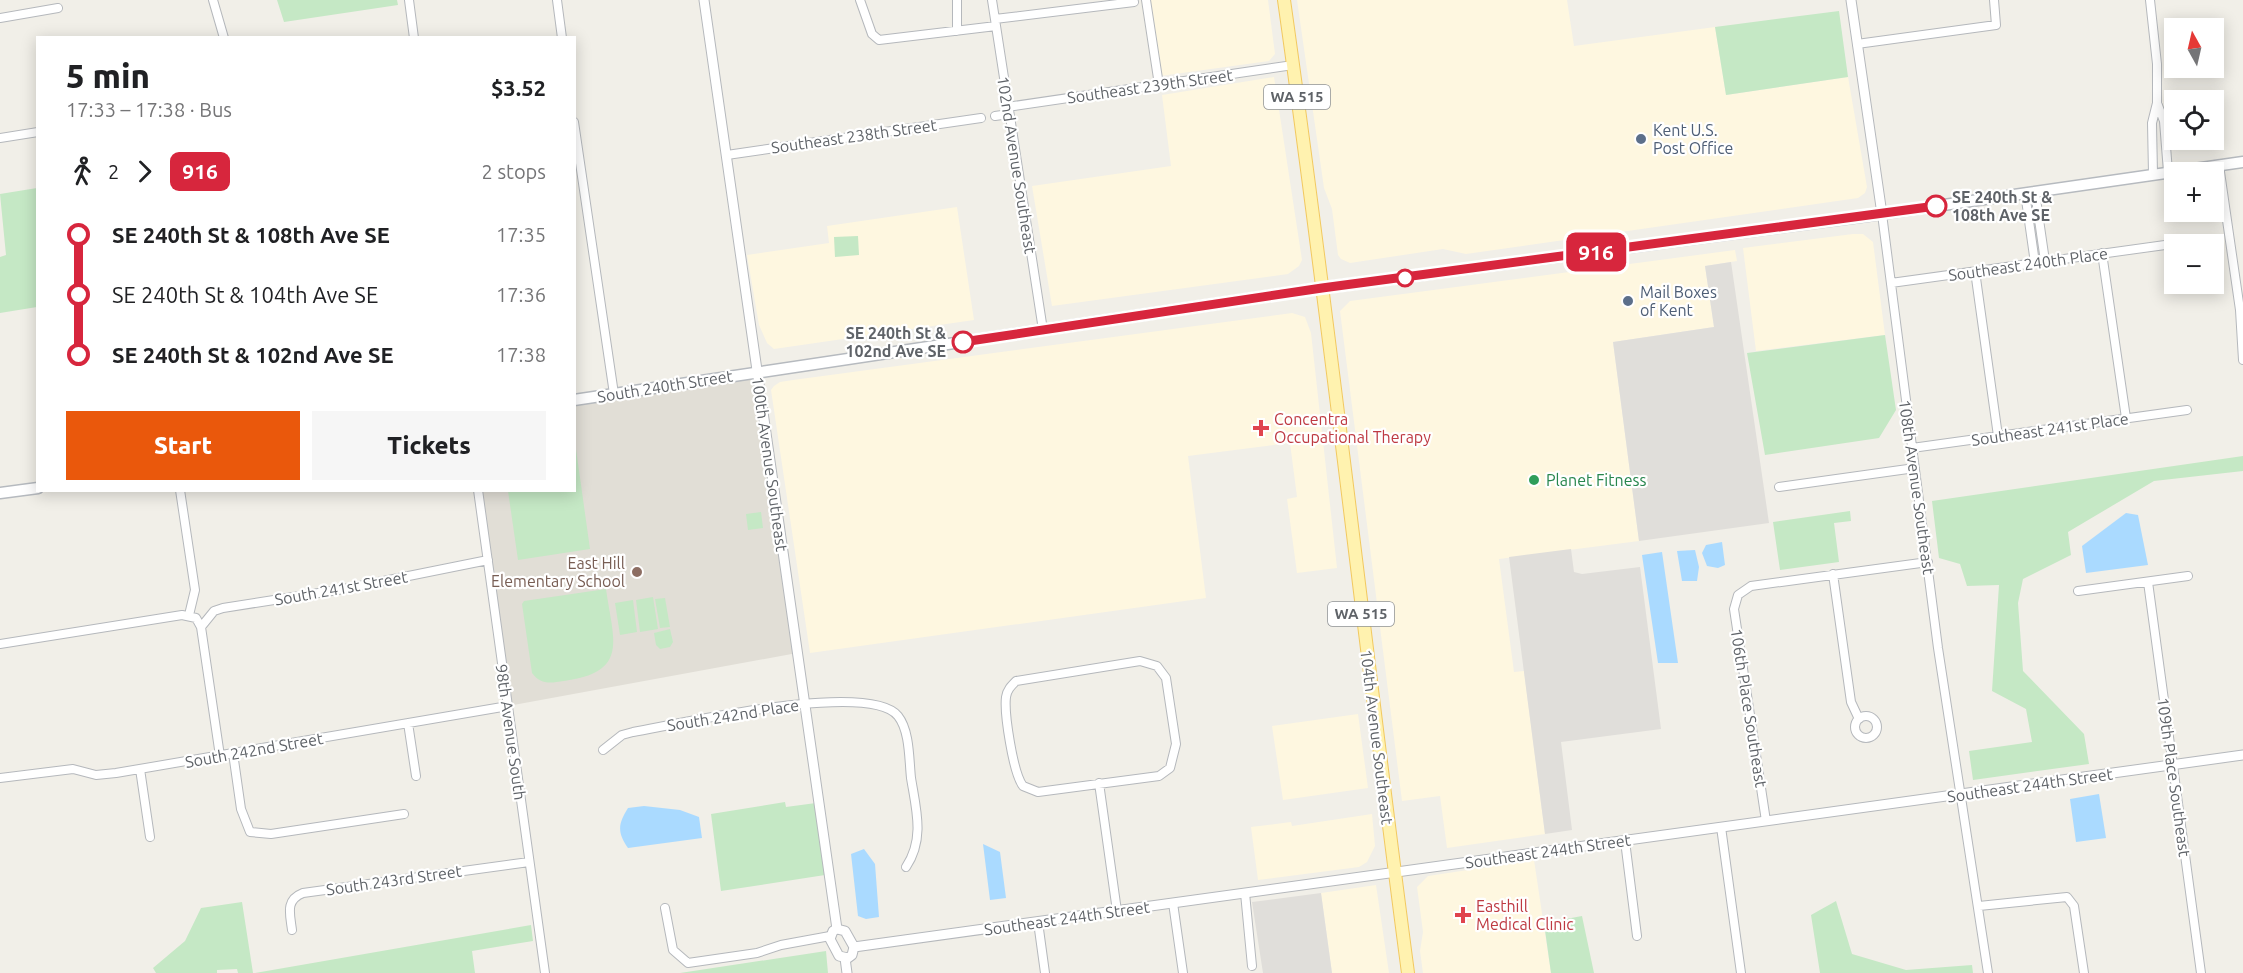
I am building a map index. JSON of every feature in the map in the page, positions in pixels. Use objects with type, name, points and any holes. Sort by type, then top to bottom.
[{"type":"main road","name":"104th Avenue Southeast","points":[[1284,0],[1408,973]]},
{"type":"main road","name":"South 240th Street","points":[[2224,164],[2243,162]]},
{"type":"main road","name":"South 240th Street","points":[[576,400],[1322,288],[1882,214],[2164,172]]},
{"type":"main road","points":[[0,493],[36,488]]},
{"type":"street","points":[[213,0],[223,36]]},
{"type":"street","points":[[409,0],[414,36]]},
{"type":"street","points":[[557,0],[562,36]]},
{"type":"street","name":"100th Avenue Southeast","points":[[704,0],[837,928]]},
{"type":"street","points":[[860,0],[872,34],[879,40],[957,31],[1134,2]]},
{"type":"street","points":[[957,0],[957,31]]},
{"type":"street","name":"102nd Avenue Southeast","points":[[992,0],[1042,330]]},
{"type":"street","points":[[1146,0],[1159,85]]},
{"type":"street","name":"108th Avenue Southeast","points":[[1851,0],[1882,214],[1938,648],[1988,973]]},
{"type":"street","points":[[1857,44],[1996,25],[1994,0]]},
{"type":"street","points":[[2150,0],[2157,64],[2157,103],[2152,123],[2152,174]]},
{"type":"street","points":[[0,18],[58,8]]},
{"type":"street","name":"Southeast 239th Street","points":[[1008,110],[1293,65]]},
{"type":"street","points":[[2157,103],[2164,121],[2167,162]]},
{"type":"street","points":[[995,116],[1008,110]]},
{"type":"street","name":"Southeast 238th Street","points":[[728,155],[981,118]]},
{"type":"street","points":[[0,138],[36,132]]},
{"type":"street","points":[[576,136],[614,394]]},
{"type":"street","points":[[2030,192],[2045,261]]},
{"type":"street","points":[[2030,192],[2035,263]]},
{"type":"street","points":[[2224,200],[2240,310],[2243,360]]},
{"type":"street","name":"Southeast 240th Place","points":[[1891,283],[2164,245]]},
{"type":"street","points":[[2102,253],[2126,418]]},
{"type":"street","points":[[1975,271],[1998,436]]},
{"type":"street","name":"Southeast 241st Place","points":[[1912,448],[2187,410]]},
{"type":"street","points":[[1779,486],[1915,468]]},
{"type":"street","points":[[180,492],[195,590],[192,617],[201,627],[220,756]]},
{"type":"street","name":"98th Avenue South","points":[[478,492],[545,973]]},
{"type":"street","name":"South 241st Street","points":[[201,627],[214,611],[223,608],[488,560]]},
{"type":"street","points":[[1859,719],[1851,702],[1833,574],[1928,562]]},
{"type":"street","name":"106th Place Southeast","points":[[1766,821],[1734,609],[1738,595],[1751,586],[1833,574]]},
{"type":"street","points":[[2078,591],[2188,576]]},
{"type":"street","name":"109th Place Southeast","points":[[2148,582],[2201,973]]},
{"type":"street","points":[[0,644],[192,617]]},
{"type":"street","points":[[1140,661],[1157,666],[1166,678],[1176,744],[1170,768],[1159,776],[1099,783],[1038,792],[1023,786],[1015,771],[1006,700],[1010,688],[1016,681],[1140,661]]},
{"type":"street","name":"South 242nd Place","points":[[603,750],[622,735],[633,732],[804,703],[834,700],[870,704],[893,711],[904,729],[918,834],[916,850],[906,867]]},
{"type":"street","name":"South 242nd Street","points":[[0,778],[63,769],[81,770],[96,775],[140,769],[508,706]]},
{"type":"street","points":[[408,723],[416,776]]},
{"type":"street","points":[[233,753],[241,809],[250,832],[271,834],[404,814]]},
{"type":"street","name":"Southeast 244th Street","points":[[854,947],[2243,755]]},
{"type":"street","points":[[140,769],[150,837]]},
{"type":"street","points":[[1099,783],[1117,911]]},
{"type":"street","points":[[1721,827],[1741,973]]},
{"type":"street","points":[[1625,841],[1637,936]]},
{"type":"street","name":"South 243rd Street","points":[[292,930],[289,906],[291,900],[303,893],[529,862]]},
{"type":"street","points":[[1245,893],[1252,966]]},
{"type":"street","points":[[1979,906],[2067,897],[2074,906],[2084,973]]},
{"type":"street","points":[[1173,903],[1183,973]]},
{"type":"street","points":[[665,908],[673,950],[688,963],[756,953],[781,945],[830,936],[837,928],[845,931],[854,947],[852,955],[845,958],[839,956],[830,936]]},
{"type":"street","points":[[1038,922],[1045,973]]},
{"type":"street","points":[[845,958],[846,973]]},
{"type":"shaded area","points":[[1141,0],[1268,0],[1275,54],[1269,61],[1153,77]]},
{"type":"shaded area","points":[[1297,0],[1567,0],[1574,46],[1715,27],[1726,95],[1848,77],[1867,187],[1865,193],[1858,198],[1466,254],[1443,249],[1350,263],[1338,255],[1332,209],[1324,188]]},
{"type":"shaded area","points":[[1274,77],[1302,260],[1299,266],[1288,274],[1052,306],[1032,186],[1171,166],[1162,95]]},
{"type":"shaded area","points":[[957,207],[974,320],[774,349],[767,343],[759,325],[747,255],[829,243],[827,226]]},
{"type":"shaded area","points":[[1863,234],[1873,242],[1885,335],[1756,351],[1743,248]]},
{"type":"shaded area","points":[[1735,250],[1737,261],[1705,266],[1714,327],[1613,342],[1639,541],[1499,559],[1514,672],[1524,671],[1545,834],[1447,848],[1440,796],[1402,801],[1340,311],[1350,301]]},
{"type":"shaded area","points":[[1731,262],[1769,523],[1639,541],[1613,342],[1714,327],[1705,266]]},
{"type":"shaded area","points":[[1292,313],[1305,317],[1311,333],[1337,568],[1297,573],[1287,499],[1297,497],[1290,443],[1188,456],[1206,598],[810,653],[771,390],[774,386],[780,382],[793,380]]},
{"type":"shaded area","name":"East Hill Elementary School","points":[[756,371],[797,653],[508,706],[478,492],[576,492],[576,400]]},
{"type":"shaded area","points":[[1571,549],[1574,572],[1582,574],[1640,567],[1661,729],[1561,742],[1572,830],[1545,834],[1509,557]]},
{"type":"shaded area","points":[[1358,714],[1368,788],[1283,800],[1272,726]]},
{"type":"shaded area","points":[[1372,814],[1375,846],[1367,862],[1359,867],[1258,880],[1251,827],[1291,822],[1292,826]]},
{"type":"shaded area","points":[[1534,860],[1551,973],[1423,973],[1420,951],[1423,932],[1417,887],[1428,876]]},
{"type":"shaded area","points":[[1376,885],[1389,973],[1332,973],[1321,893]]},
{"type":"shaded area","points":[[1321,893],[1332,973],[1263,973],[1252,902]]},
{"type":"green space","points":[[277,0],[397,0],[398,5],[284,22]]},
{"type":"green space","points":[[1839,11],[1848,77],[1726,95],[1715,27]]},
{"type":"green space","points":[[36,188],[36,307],[0,313],[0,257],[6,255],[0,194]]},
{"type":"green space","points":[[858,236],[859,255],[835,257],[834,237]]},
{"type":"green space","points":[[1885,335],[1896,410],[1879,438],[1765,455],[1747,353]]},
{"type":"green space","points":[[576,449],[590,549],[518,560],[508,492],[576,492]]},
{"type":"green space","points":[[2243,456],[2243,471],[2154,481],[2068,532],[2071,555],[2023,579],[2018,603],[2023,671],[2084,734],[2089,764],[1973,780],[1969,751],[2032,742],[2026,709],[1992,691],[1999,585],[1967,586],[1960,564],[1939,558],[1932,501]]},
{"type":"green space","points":[[1850,511],[1851,521],[1834,523],[1839,562],[1780,570],[1773,522]]},
{"type":"green space","points":[[761,512],[763,528],[748,530],[746,514]]},
{"type":"green space","points":[[606,589],[613,638],[608,661],[599,670],[585,677],[554,682],[539,680],[532,673],[522,604],[524,601]]},
{"type":"green space","points":[[653,597],[658,629],[640,632],[636,600]]},
{"type":"green space","points":[[665,598],[670,627],[660,628],[655,599]]},
{"type":"green space","points":[[633,600],[637,632],[620,635],[615,603]]},
{"type":"green space","points":[[670,629],[673,642],[670,647],[660,649],[656,645],[654,633]]},
{"type":"green space","points":[[785,802],[786,807],[816,803],[825,875],[721,891],[711,814]]},
{"type":"green space","points":[[1836,901],[1852,954],[1906,970],[1972,965],[1973,973],[1820,973],[1811,915]]},
{"type":"green space","points":[[242,902],[253,973],[238,973],[237,969],[217,970],[217,973],[156,973],[153,968],[185,941],[201,908]]},
{"type":"green space","points":[[1582,916],[1594,973],[1551,973],[1544,923]]},
{"type":"green space","points":[[531,925],[533,941],[472,951],[475,973],[255,973]]},
{"type":"green space","points":[[826,951],[828,973],[680,973]]},
{"type":"water","points":[[2126,513],[2138,515],[2148,565],[2086,573],[2082,546]]},
{"type":"water","points":[[1722,542],[1725,565],[1718,568],[1707,566],[1702,553],[1706,545]]},
{"type":"water","points":[[1695,550],[1699,567],[1697,581],[1682,581],[1677,551]]},
{"type":"water","points":[[1662,552],[1678,663],[1658,663],[1642,555]]},
{"type":"water","points":[[2099,794],[2106,838],[2076,842],[2070,799]]},
{"type":"water","points":[[644,806],[680,810],[699,817],[702,838],[628,848],[621,833],[622,819],[628,808]]},
{"type":"water","points":[[983,844],[1000,852],[1006,898],[990,900]]},
{"type":"water","points":[[864,849],[875,864],[879,917],[866,919],[858,916],[851,854]]},
{"type":"bus line","name":"916","points":[[963,342],[1322,288],[1936,206]]},
{"type":"place","name":"Kent U.S. Post Office","points":[[1641,139]]},
{"type":"place","name":"SE 240th St & 108th Ave SE","points":[[1936,206]]},
{"type":"place","name":"Mail Boxes of Kent","points":[[1628,301]]},
{"type":"place","name":"SE 240th St & 102nd Ave SE","points":[[963,342]]},
{"type":"place","name":"Concentra Occupational Therapy","points":[[1261,428]]},
{"type":"place","name":"Planet Fitness","points":[[1534,480]]},
{"type":"place","name":"East Hill Elementary School","points":[[637,572]]},
{"type":"place","name":"Easthill Medical Clinic","points":[[1463,915]]}]
